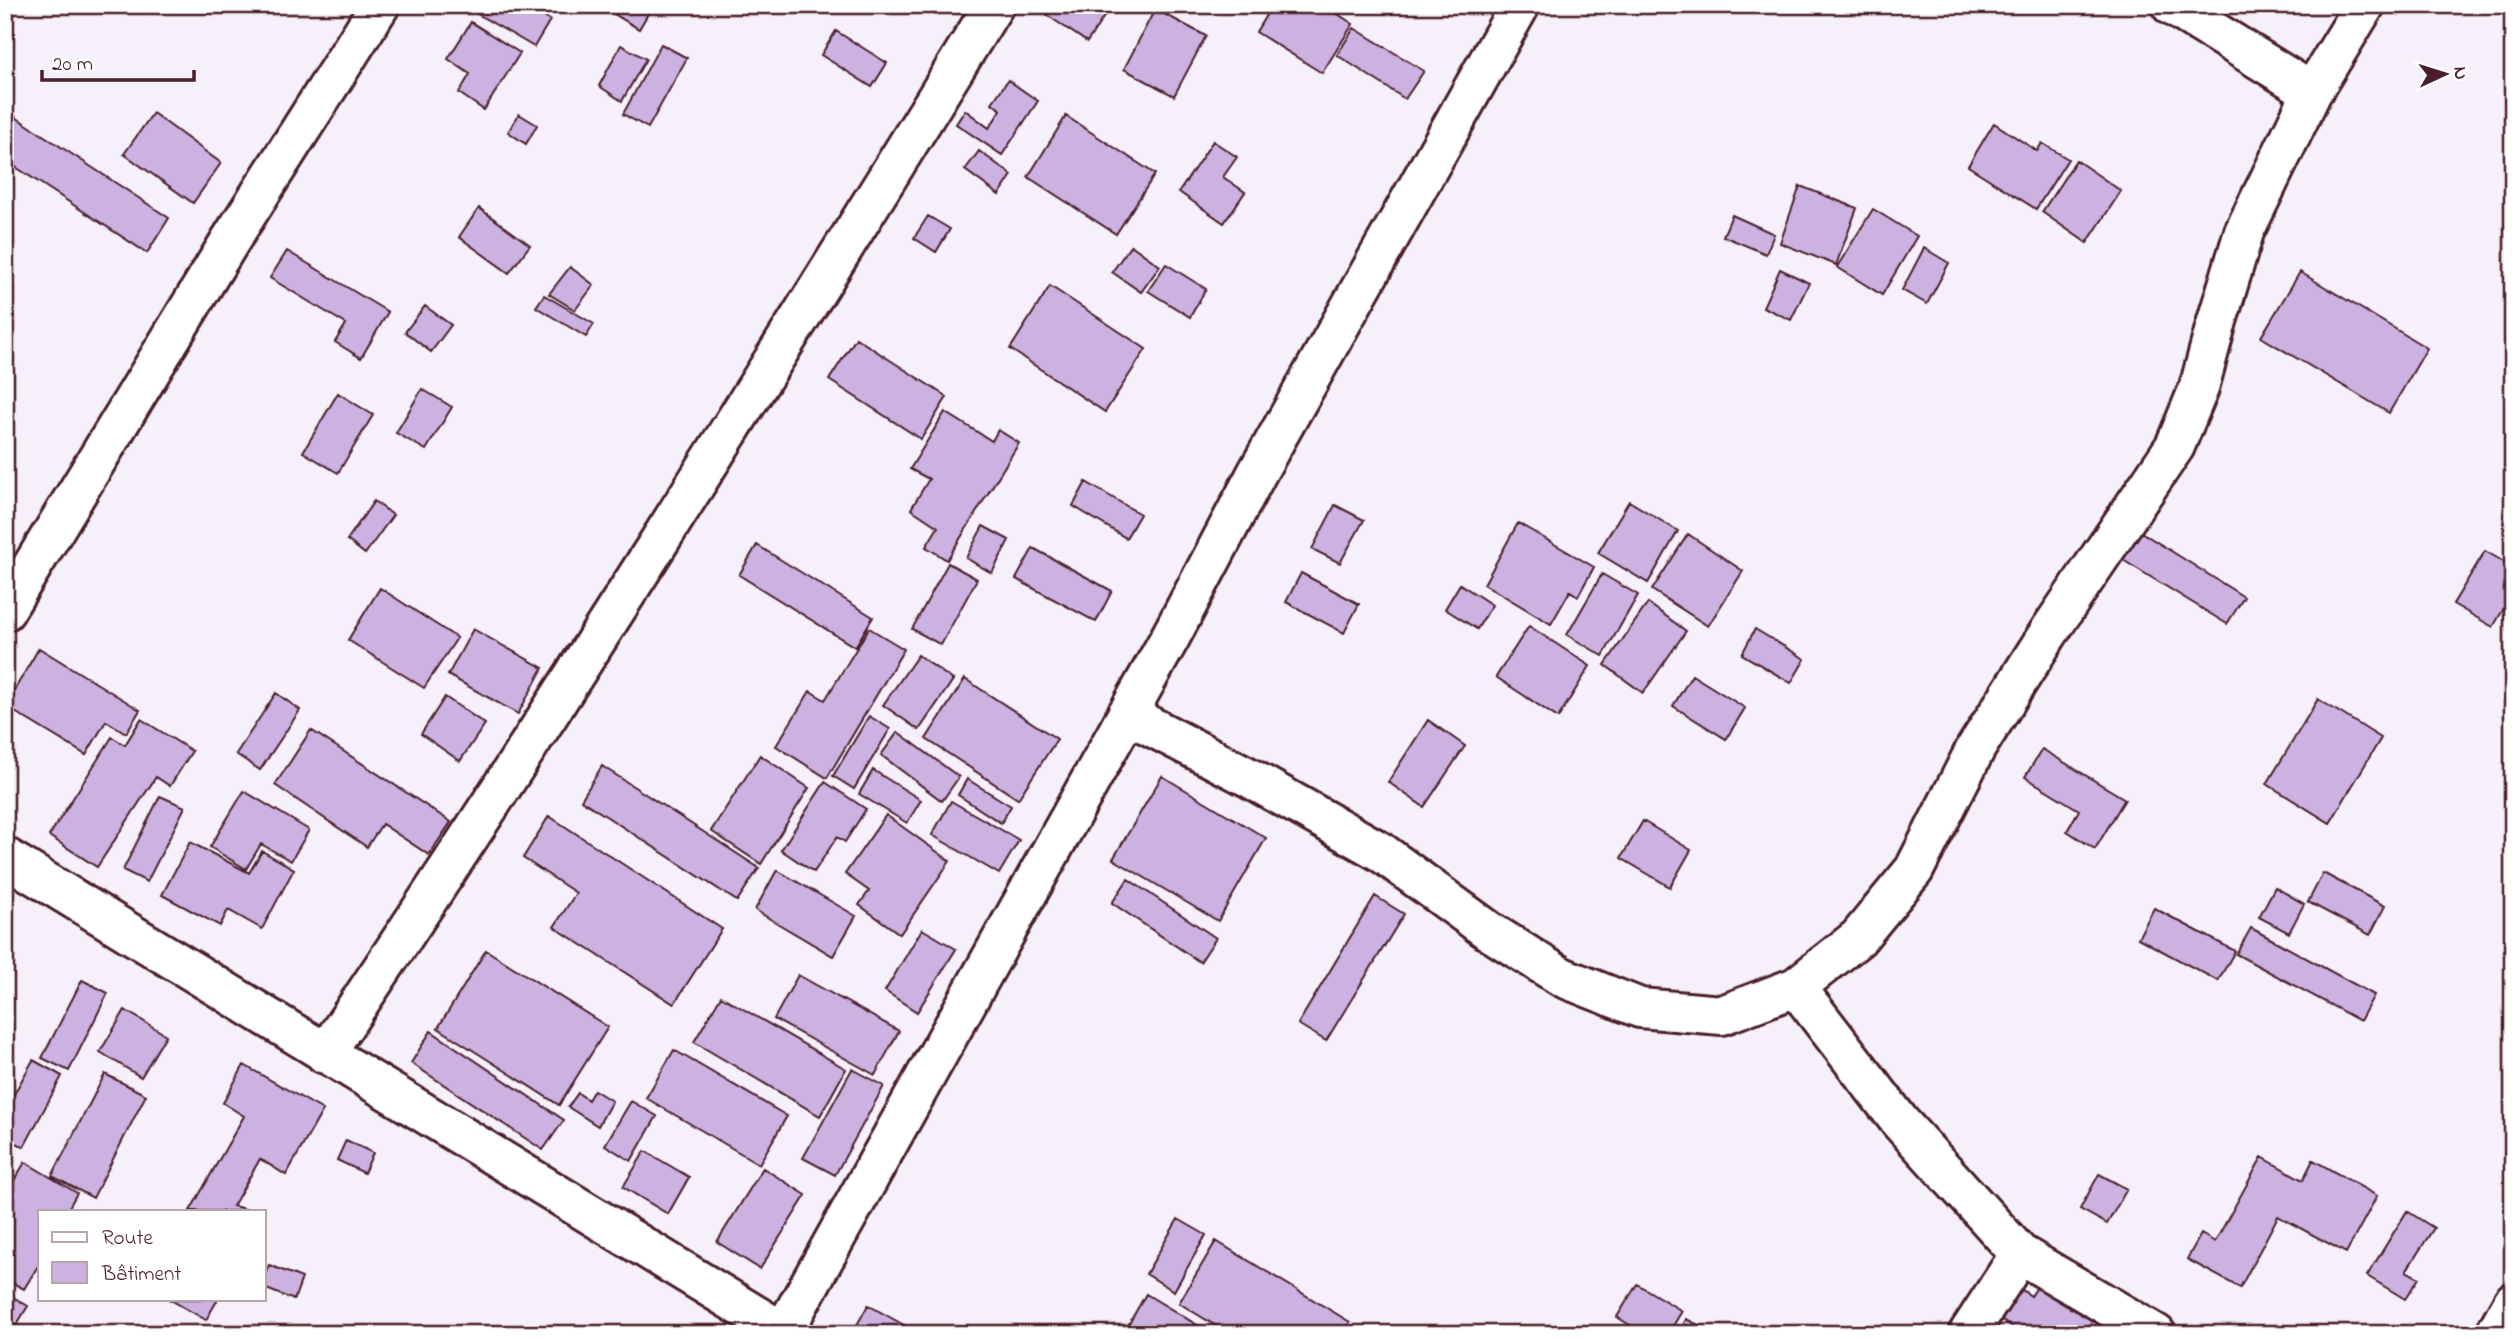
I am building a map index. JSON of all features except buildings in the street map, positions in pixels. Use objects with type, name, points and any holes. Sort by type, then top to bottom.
[{"type":"street","points":[[5,611],[230,241],[380,5]]},
{"type":"street","points":[[324,1054],[414,922],[683,508],[994,5]]},
{"type":"street","points":[[5,857],[782,1333],[1127,714],[1257,473],[1520,5]]},
{"type":"street","points":[[2171,5],[2312,92]]},
{"type":"street","points":[[1127,714],[1250,778],[1381,852],[1489,931],[1562,977],[1640,1008],[1722,1015],[1796,987],[1858,938],[1914,870],[1976,748],[2049,632],[2175,446],[2199,388],[2244,232],[2312,92],[2365,5]]},
{"type":"street","points":[[1796,987],[1900,1122],[2021,1254],[2155,1334]]},
{"type":"street","points":[[1968,1334],[2021,1254]]},
{"type":"street","points":[[2495,1334],[2513,1302]]}]
